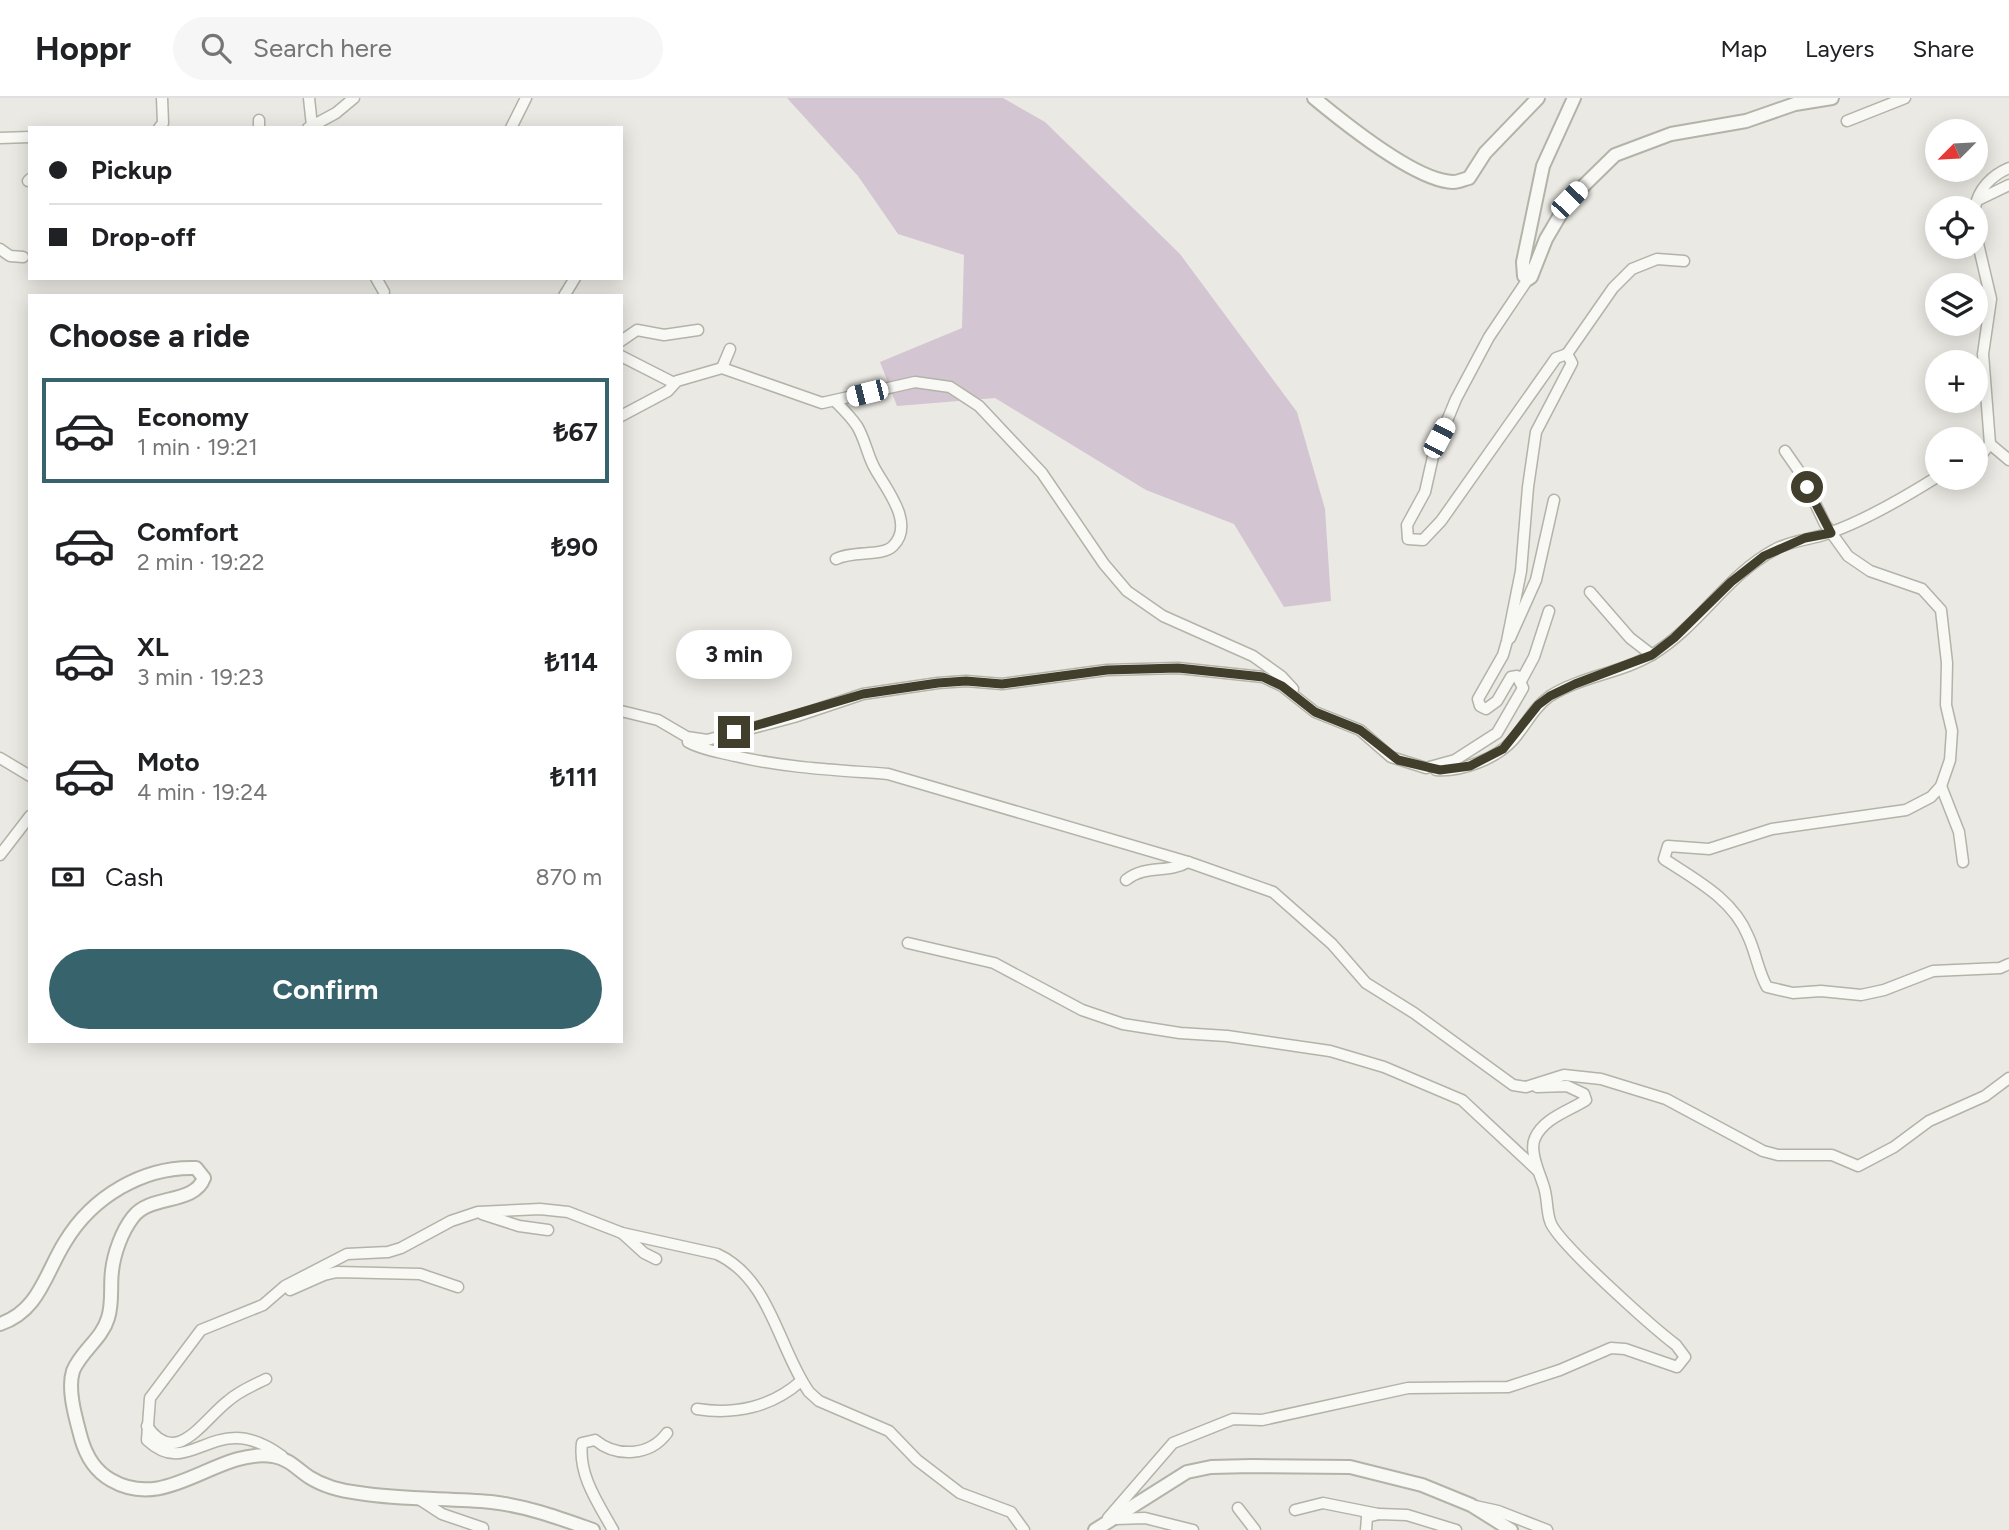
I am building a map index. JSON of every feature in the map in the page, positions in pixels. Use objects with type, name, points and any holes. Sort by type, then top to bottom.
[{"type":"street","points":[[161,126],[163,123],[162,98]]},
{"type":"street","points":[[309,98],[310,126]]},
{"type":"street","points":[[312,126],[336,113],[354,98]]},
{"type":"street","points":[[512,126],[526,98]]},
{"type":"street","points":[[1314,98],[1362,137],[1406,163],[1442,180],[1455,182],[1469,178],[1485,153],[1538,98]]},
{"type":"street","points":[[1528,279],[1524,276],[1523,262],[1543,166],[1574,98]]},
{"type":"street","points":[[1684,261],[1657,259],[1632,269],[1612,288],[1567,354],[1556,358],[1441,521],[1423,540],[1408,539],[1407,525],[1425,492],[1434,452],[1456,399],[1489,337],[1531,277],[1546,239],[1569,200],[1615,155],[1671,134],[1746,121],[1795,104],[1832,98]]},
{"type":"street","points":[[1847,121],[1905,98]]},
{"type":"street","points":[[0,138],[28,137]]},
{"type":"street","points":[[1981,196],[1992,177],[2009,167]]},
{"type":"street","points":[[1988,197],[2009,185]]},
{"type":"street","points":[[0,249],[10,256],[23,257]]},
{"type":"street","points":[[1981,259],[1990,299],[1983,354],[1990,444],[1988,446]]},
{"type":"street","points":[[377,280],[384,292]]},
{"type":"street","points":[[623,340],[637,330],[664,335],[698,330]]},
{"type":"street","points":[[722,368],[730,349]]},
{"type":"street","points":[[1521,681],[1517,676],[1511,677],[1492,706],[1486,709],[1480,706],[1478,699],[1503,655],[1507,641],[1521,571],[1536,432],[1572,363],[1567,354]]},
{"type":"street","points":[[623,357],[674,383]]},
{"type":"street","points":[[623,415],[668,391],[674,383],[701,372],[722,368],[731,369],[816,402],[836,402],[923,382],[950,387],[974,401],[1042,473],[1104,564],[1127,591],[1163,616],[1240,650],[1264,664],[1286,681],[1303,704]]},
{"type":"street","points":[[836,402],[858,427],[870,458],[898,509],[900,530],[896,543],[885,552],[850,553],[836,559]]},
{"type":"street","points":[[1990,444],[2009,460]]},
{"type":"street","points":[[1785,451],[1801,474],[1831,533],[1848,556],[1870,571],[1922,589],[1941,610],[1947,663],[1946,705],[1952,731],[1950,760],[1941,786],[1931,797],[1906,810],[1772,829],[1709,849],[1668,846],[1664,859],[1715,893],[1735,913],[1749,937],[1767,987],[1793,993],[1821,991],[1861,995],[1884,990],[1933,971],[2000,968],[2009,964]]},
{"type":"street","points":[[680,734],[708,740],[793,717],[841,700],[900,688],[966,681],[1002,684],[1114,670],[1178,668],[1263,677],[1282,686],[1321,715],[1360,730],[1391,757],[1440,770],[1470,766],[1503,749],[1538,705],[1550,696],[1652,655],[1674,638],[1731,582],[1764,556],[1805,538],[1831,533],[1925,483]]},
{"type":"street","points":[[1507,641],[1518,624],[1534,587],[1544,553],[1554,499]]},
{"type":"street","points":[[1590,592],[1630,638],[1652,655]]},
{"type":"street","points":[[1426,768],[1455,760],[1497,733],[1521,695],[1521,681],[1534,657],[1549,611]]},
{"type":"street","points":[[623,711],[659,720],[690,743],[706,749],[764,762],[845,773],[888,774],[1188,862],[1273,892],[1332,944],[1366,984],[1414,1013],[1513,1085],[1567,1086],[1584,1094],[1586,1100],[1540,1129],[1533,1141],[1537,1170],[1548,1195],[1550,1222],[1558,1234],[1606,1283],[1676,1345],[1685,1357],[1677,1367],[1625,1349],[1611,1348],[1560,1370],[1508,1387],[1408,1388],[1262,1420],[1233,1419],[1173,1443],[1095,1530]]},
{"type":"street","points":[[0,758],[28,775]]},
{"type":"street","points":[[1941,786],[1959,832],[1963,862]]},
{"type":"street","points":[[0,855],[28,819]]},
{"type":"street","points":[[1126,880],[1137,872],[1176,869],[1188,862]]},
{"type":"street","points":[[908,943],[994,963],[1082,1010],[1123,1024],[1330,1051],[1384,1067],[1462,1100],[1537,1170]]},
{"type":"street","points":[[1526,1087],[1564,1075],[1601,1079],[1666,1099],[1763,1151],[1778,1155],[1832,1155],[1858,1166],[1894,1147],[1917,1128],[1985,1096],[2008,1079]]},
{"type":"street","points":[[0,1324],[26,1310],[44,1284],[64,1243],[91,1208],[117,1188],[184,1167],[196,1168],[204,1178],[202,1185],[193,1191],[147,1204],[132,1218],[122,1236],[112,1269],[109,1317],[104,1329],[74,1368],[71,1381],[85,1452],[104,1476],[121,1486],[146,1489],[183,1483],[231,1461],[257,1455],[291,1461]]},
{"type":"street","points":[[593,1530],[525,1507],[359,1493],[331,1487],[310,1478],[291,1461],[262,1443],[235,1438],[170,1454],[157,1449],[147,1440],[150,1398],[201,1330],[263,1305],[285,1286],[334,1259],[347,1254],[401,1248],[451,1221],[478,1212],[540,1209],[568,1212],[622,1233],[717,1254],[730,1260],[759,1290],[801,1381],[819,1401],[889,1431],[906,1451],[960,1493],[1011,1512],[1024,1530]]},
{"type":"street","points":[[478,1212],[519,1226],[548,1230]]},
{"type":"street","points":[[622,1233],[632,1244],[656,1259]]},
{"type":"street","points":[[274,1297],[337,1272],[420,1273],[446,1285],[458,1287]]},
{"type":"street","points":[[146,1426],[154,1437],[166,1443],[180,1443],[202,1427],[231,1398],[266,1379]]},
{"type":"street","points":[[697,1409],[724,1413],[738,1411],[765,1403],[801,1381]]},
{"type":"street","points":[[613,1530],[587,1484],[580,1456],[582,1443],[595,1440],[606,1448],[632,1452],[658,1445],[667,1433]]},
{"type":"street","points":[[1105,1521],[1187,1472],[1211,1466],[1350,1467],[1422,1485],[1471,1505],[1498,1511],[1547,1530]]},
{"type":"street","points":[[419,1499],[442,1514],[483,1528]]},
{"type":"street","points":[[1295,1510],[1323,1503],[1379,1514],[1407,1515],[1456,1530]]},
{"type":"street","points":[[1471,1505],[1511,1530]]},
{"type":"street","points":[[1238,1508],[1255,1530]]},
{"type":"street","points":[[1366,1530],[1367,1517],[1379,1514]]},
{"type":"street","points":[[1105,1521],[1145,1518],[1192,1530]]},
{"type":"shaded area","points":[[787,98],[1003,98],[1045,122],[1180,254],[1297,412],[1325,509],[1331,601],[1284,607],[1234,524],[1146,490],[995,398],[897,406],[880,362],[962,328],[964,255],[898,234],[858,176]]},
{"type":"route","points":[[734,732],[793,717],[863,694],[938,683],[973,681],[994,685],[1107,670],[1178,668],[1263,677],[1282,686],[1315,712],[1360,730],[1391,757],[1412,765],[1440,770],[1470,766],[1503,749],[1513,740],[1538,705],[1550,696],[1652,655],[1674,638],[1731,582],[1776,548],[1831,533],[1807,487]]}]
